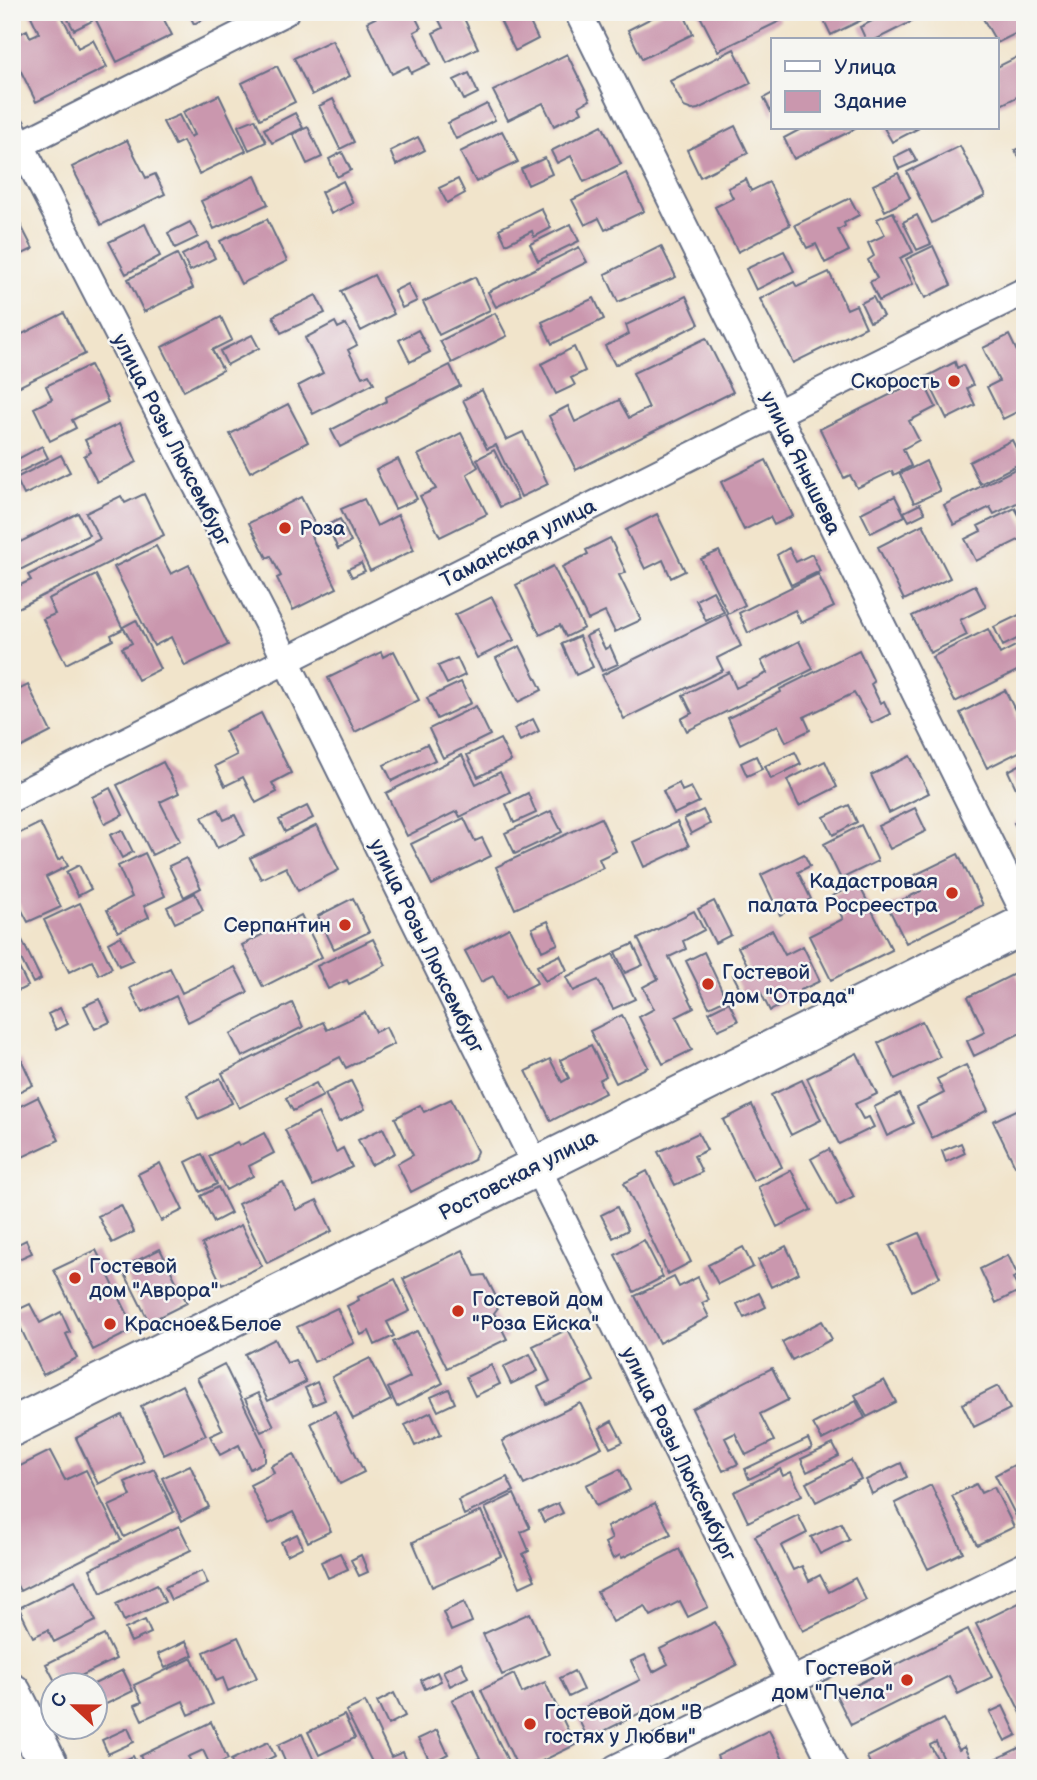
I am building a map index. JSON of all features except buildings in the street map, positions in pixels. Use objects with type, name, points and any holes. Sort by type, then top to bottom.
[{"type":"street","points":[[15,141],[285,12]]},
{"type":"street","name":"улица Янышева","points":[[578,12],[1025,914]]},
{"type":"street","name":"улица Розы Люксембург","points":[[15,141],[286,661],[834,1768]]},
{"type":"street","name":"Таманская улица","points":[[12,798],[776,412],[1025,291]]},
{"type":"street","name":"Ростовская улица","points":[[12,1427],[1025,924]]},
{"type":"street","points":[[616,1768],[1025,1566]]},
{"type":"street","points":[[12,1693],[50,1768]]},
{"type":"place","name":"Скорость","points":[[954,381]]},
{"type":"place","name":"Роза","points":[[285,528]]},
{"type":"place","name":"Кадастровая палата Росреестра","points":[[952,893]]},
{"type":"place","name":"Серпантин","points":[[345,925]]},
{"type":"place","name":"Гостевой дом \"Отрада\"","points":[[708,984]]},
{"type":"place","name":"Гостевой дом \"Аврора\"","points":[[75,1278]]},
{"type":"place","name":"Гостевой дом \"Роза Ейска\"","points":[[458,1311]]},
{"type":"place","name":"Красное&Белое","points":[[110,1324]]},
{"type":"place","name":"Гостевой дом \"Пчела\"","points":[[907,1680]]},
{"type":"place","name":"Гостевой дом \"В гостях у Любви\"","points":[[530,1724]]}]
